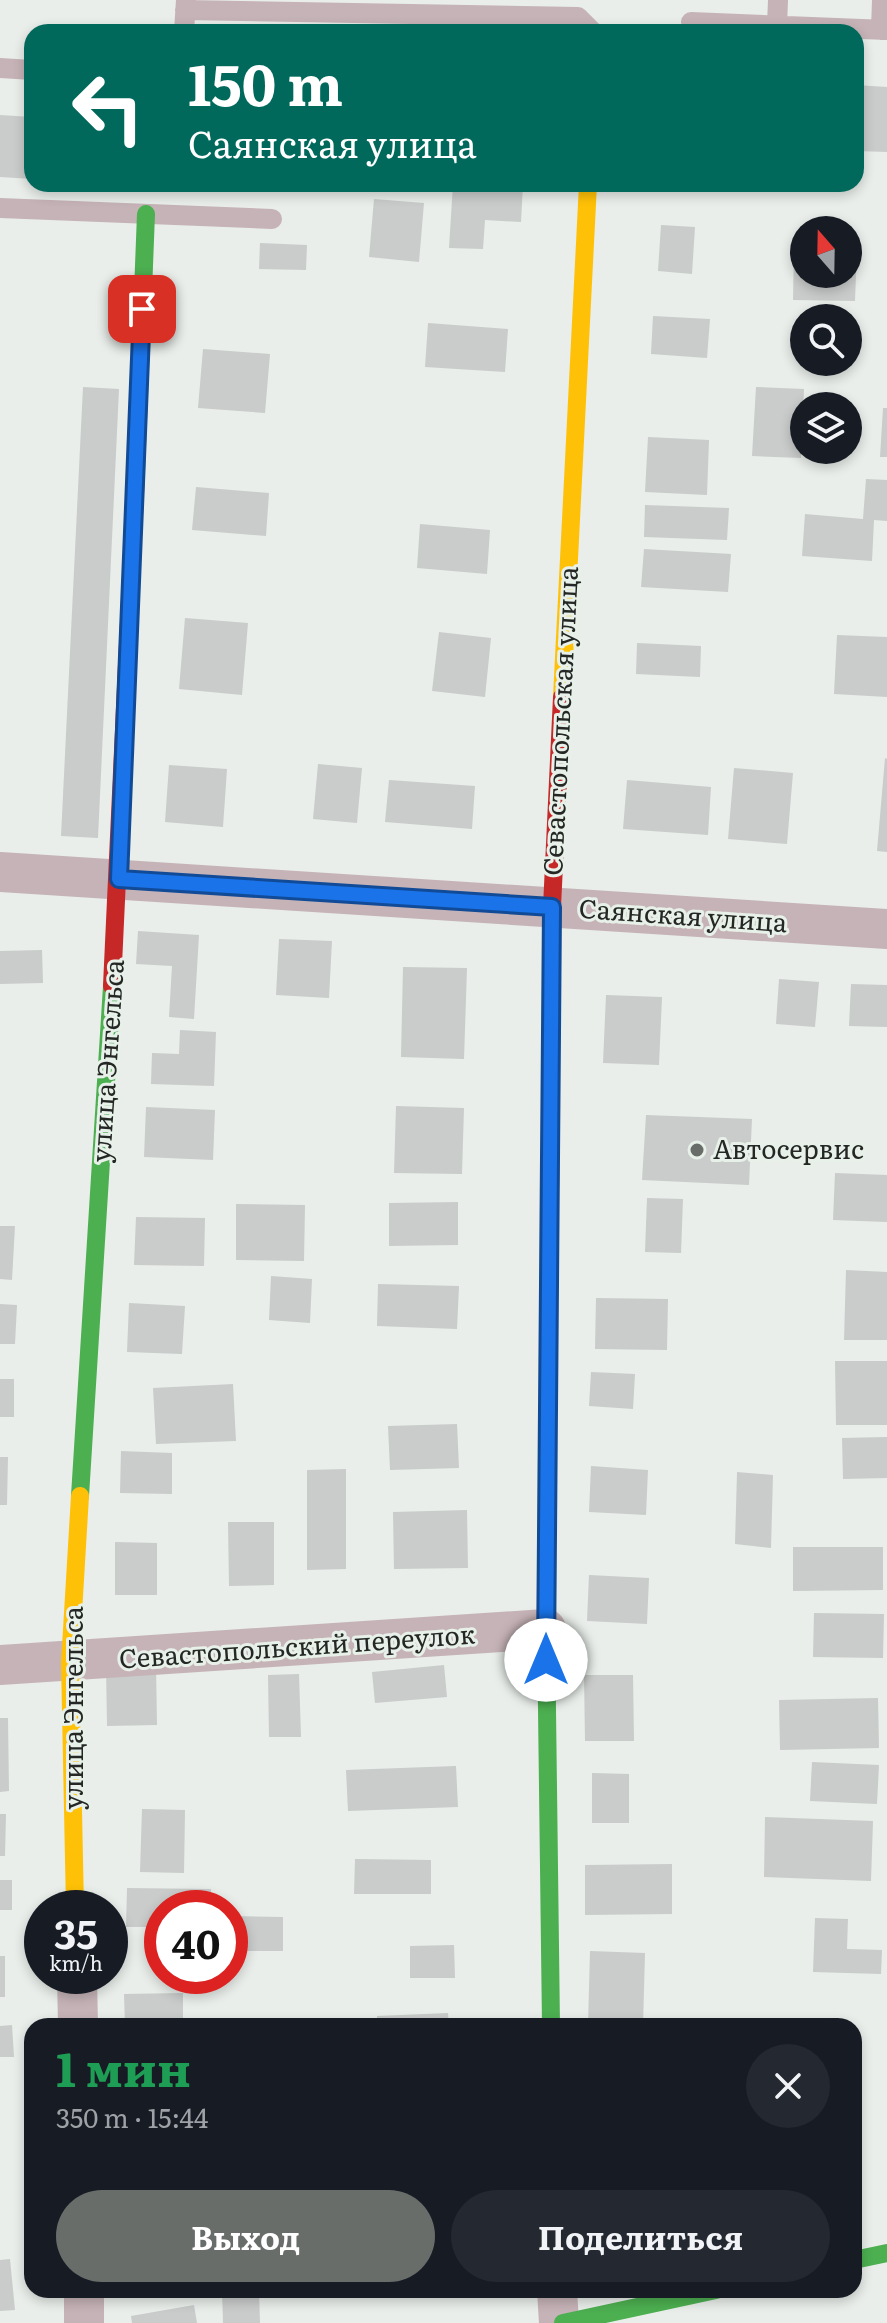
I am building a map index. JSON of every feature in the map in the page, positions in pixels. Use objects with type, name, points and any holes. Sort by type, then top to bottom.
[{"type":"street","name":"Севастопольская улица","points":[[551,2018],[546,1629],[552,907],[588,192]]},
{"type":"street","name":"улица Энгельса","points":[[75,1890],[70,1663],[119,879],[146,214]]},
{"type":"street","name":"Саянская улица","points":[[0,872],[887,929]]},
{"type":"street","name":"Севастопольский переулок","points":[[0,1665],[70,1663],[546,1629]]},
{"type":"street","points":[[77,1994],[78,2018]]},
{"type":"street","points":[[862,2258],[887,2253]]},
{"type":"street","points":[[84,2298],[84,2323]]},
{"type":"street","points":[[558,2298],[561,2323],[678,2298]]},
{"type":"lane","points":[[777,24],[778,0]]},
{"type":"lane","points":[[864,29],[884,30],[882,0]]},
{"type":"lane","points":[[186,5],[424,7],[578,17],[585,24]]},
{"type":"lane","points":[[691,22],[734,24]]},
{"type":"lane","points":[[0,68],[24,70]]},
{"type":"lane","points":[[0,208],[272,219]]},
{"type":"building","points":[[864,86],[887,87],[887,152],[864,151]]},
{"type":"building","points":[[0,115],[24,116],[24,178],[0,177]]},
{"type":"building","points":[[452,192],[523,192],[521,222],[485,220],[483,249],[449,248]]},
{"type":"building","points":[[374,199],[424,203],[419,262],[369,257]]},
{"type":"building","points":[[661,225],[695,227],[692,274],[658,271]]},
{"type":"building","points":[[260,243],[307,245],[306,270],[259,269]]},
{"type":"building","points":[[793,288],[856,288],[855,301],[793,300]]},
{"type":"building","points":[[653,316],[710,319],[707,358],[651,354]]},
{"type":"building","points":[[428,323],[508,329],[505,372],[425,367]]},
{"type":"building","points":[[203,349],[270,354],[265,413],[198,408]]},
{"type":"building","points":[[83,387],[119,389],[98,838],[61,836]]},
{"type":"building","points":[[756,387],[804,389],[804,392],[790,392],[790,458],[752,456]]},
{"type":"building","points":[[883,408],[887,408],[887,457],[880,457]]},
{"type":"building","points":[[648,437],[709,440],[707,495],[645,492]]},
{"type":"building","points":[[866,479],[887,480],[887,521],[874,520],[872,561],[802,556],[805,514],[863,519]]},
{"type":"building","points":[[196,487],[269,493],[266,536],[192,530]]},
{"type":"building","points":[[645,505],[729,508],[727,540],[644,537]]},
{"type":"building","points":[[420,524],[490,530],[487,574],[417,568]]},
{"type":"building","points":[[644,549],[731,554],[728,592],[641,587]]},
{"type":"building","points":[[185,618],[248,623],[242,695],[179,689]]},
{"type":"building","points":[[439,632],[491,638],[485,697],[432,691]]},
{"type":"building","points":[[837,635],[887,637],[887,697],[834,694]]},
{"type":"building","points":[[637,643],[701,646],[700,677],[636,674]]},
{"type":"building","points":[[887,759],[887,852],[877,851]]},
{"type":"building","points":[[318,764],[362,768],[357,823],[313,819]]},
{"type":"building","points":[[169,765],[227,769],[223,827],[165,822]]},
{"type":"building","points":[[734,768],[793,773],[787,844],[728,839]]},
{"type":"building","points":[[389,780],[475,786],[472,829],[385,822]]},
{"type":"building","points":[[627,780],[711,787],[708,835],[623,829]]},
{"type":"building","points":[[138,931],[199,935],[194,1019],[169,1017],[172,966],[136,964]]},
{"type":"building","points":[[279,939],[332,941],[329,998],[276,995]]},
{"type":"building","points":[[42,950],[43,983],[0,984],[0,951]]},
{"type":"building","points":[[403,967],[467,968],[464,1059],[401,1057]]},
{"type":"building","points":[[779,979],[819,982],[815,1027],[776,1024]]},
{"type":"building","points":[[851,984],[887,985],[887,1027],[849,1026]]},
{"type":"building","points":[[606,995],[662,997],[659,1065],[603,1063]]},
{"type":"building","points":[[180,1030],[216,1032],[214,1086],[151,1084],[152,1053],[179,1054]]},
{"type":"building","points":[[396,1106],[464,1108],[462,1174],[394,1173]]},
{"type":"building","points":[[146,1107],[215,1110],[213,1160],[144,1157]]},
{"type":"building","name":"Автосервис","points":[[646,1115],[752,1119],[749,1185],[642,1180]]},
{"type":"building","points":[[835,1173],[887,1175],[887,1222],[833,1220]]},
{"type":"building","points":[[647,1198],[683,1199],[681,1253],[645,1252]]},
{"type":"building","points":[[458,1202],[458,1245],[389,1246],[389,1203]]},
{"type":"building","points":[[236,1204],[305,1205],[304,1261],[236,1260]]},
{"type":"building","points":[[136,1217],[205,1218],[204,1266],[134,1265]]},
{"type":"building","points":[[0,1226],[15,1226],[12,1280],[0,1279]]},
{"type":"building","points":[[846,1270],[887,1272],[887,1340],[844,1340]]},
{"type":"building","points":[[271,1276],[312,1279],[310,1323],[269,1320]]},
{"type":"building","points":[[378,1284],[459,1286],[457,1329],[377,1326]]},
{"type":"building","points":[[596,1298],[668,1299],[667,1350],[595,1349]]},
{"type":"building","points":[[129,1303],[185,1306],[182,1354],[127,1352]]},
{"type":"building","points":[[0,1304],[17,1305],[15,1344],[0,1344]]},
{"type":"building","points":[[835,1361],[887,1361],[887,1425],[836,1425]]},
{"type":"building","points":[[591,1372],[635,1374],[633,1409],[589,1406]]},
{"type":"building","points":[[0,1379],[14,1379],[14,1417],[0,1417]]},
{"type":"building","points":[[233,1384],[236,1441],[156,1444],[153,1388]]},
{"type":"building","points":[[457,1424],[459,1468],[390,1470],[388,1426]]},
{"type":"building","points":[[887,1437],[887,1478],[843,1479],[842,1438]]},
{"type":"building","points":[[121,1451],[172,1453],[172,1494],[120,1493]]},
{"type":"building","points":[[0,1457],[8,1457],[7,1505],[0,1505]]},
{"type":"building","points":[[591,1466],[648,1470],[646,1515],[589,1512]]},
{"type":"building","points":[[346,1469],[346,1569],[307,1570],[307,1470]]},
{"type":"building","points":[[737,1472],[773,1475],[771,1548],[735,1544]]},
{"type":"building","points":[[467,1510],[468,1568],[394,1569],[393,1512]]},
{"type":"building","points":[[228,1522],[274,1522],[274,1585],[229,1586]]},
{"type":"building","points":[[115,1542],[157,1543],[157,1595],[115,1595]]},
{"type":"building","points":[[793,1547],[883,1547],[883,1590],[793,1591]]},
{"type":"building","points":[[589,1575],[649,1578],[647,1624],[587,1621]]},
{"type":"building","points":[[814,1613],[884,1614],[883,1658],[813,1657]]},
{"type":"building","points":[[444,1665],[447,1697],[375,1703],[372,1672]]},
{"type":"building","points":[[156,1666],[157,1725],[107,1726],[106,1667]]},
{"type":"building","points":[[299,1674],[301,1737],[269,1737],[268,1675]]},
{"type":"building","points":[[584,1675],[633,1675],[634,1741],[585,1741]]},
{"type":"building","points":[[878,1698],[879,1748],[780,1750],[779,1700]]},
{"type":"building","points":[[0,1718],[8,1718],[9,1791],[0,1792]]},
{"type":"building","points":[[812,1762],[879,1765],[877,1804],[810,1801]]},
{"type":"building","points":[[456,1766],[458,1807],[348,1811],[346,1770]]},
{"type":"building","points":[[592,1773],[629,1774],[629,1823],[592,1823]]},
{"type":"building","points":[[142,1809],[185,1810],[184,1873],[140,1872]]},
{"type":"building","points":[[0,1814],[6,1814],[5,1856],[0,1856]]},
{"type":"building","points":[[765,1817],[873,1821],[871,1881],[764,1877]]},
{"type":"building","points":[[355,1859],[431,1860],[431,1894],[354,1894]]},
{"type":"building","points":[[672,1864],[672,1914],[585,1915],[585,1865]]},
{"type":"building","points":[[0,1880],[12,1880],[12,1910],[0,1910]]},
{"type":"building","points":[[211,1889],[144,1890],[144,1927],[128,1927],[127,1890]]},
{"type":"building","points":[[248,1916],[283,1917],[283,1951],[248,1951]]},
{"type":"building","points":[[815,1918],[848,1919],[847,1949],[882,1950],[881,1974],[813,1972]]},
{"type":"building","points":[[454,1945],[455,1978],[410,1978],[410,1946]]},
{"type":"building","points":[[590,1951],[645,1953],[643,2018],[588,2018]]},
{"type":"building","points":[[0,1956],[5,1956],[5,1997],[0,1997]]},
{"type":"building","points":[[124,1994],[183,1994],[183,2018],[125,2018]]},
{"type":"building","points":[[448,2013],[448,2018],[377,2018]]},
{"type":"building","points":[[12,2025],[14,2057],[0,2057],[0,2026]]},
{"type":"building","points":[[10,2259],[15,2310],[0,2311],[0,2260]]},
{"type":"building","points":[[222,2298],[259,2298],[260,2323],[223,2323]]},
{"type":"building","points":[[194,2305],[197,2323],[132,2323],[131,2316]]},
{"type":"traffic: fast","points":[[136,472],[146,214]]},
{"type":"traffic: fast","points":[[80,1496],[112,986]]},
{"type":"traffic: fast","points":[[550,1194],[546,1629],[551,2018]]},
{"type":"traffic: fast","points":[[862,2258],[887,2253]]},
{"type":"traffic: fast","points":[[563,2323],[679,2298]]},
{"type":"traffic: slow","points":[[562,697],[588,192]]},
{"type":"traffic: slow","points":[[75,1890],[70,1663],[80,1496]]},
{"type":"traffic: jam","points":[[112,986],[136,472]]},
{"type":"traffic: jam","points":[[550,1194],[552,907],[562,697]]},
{"type":"place","name":"Автосервис","points":[[697,1150]]},
{"type":"route","points":[[142,309],[119,879],[552,907],[546,1660]]}]
